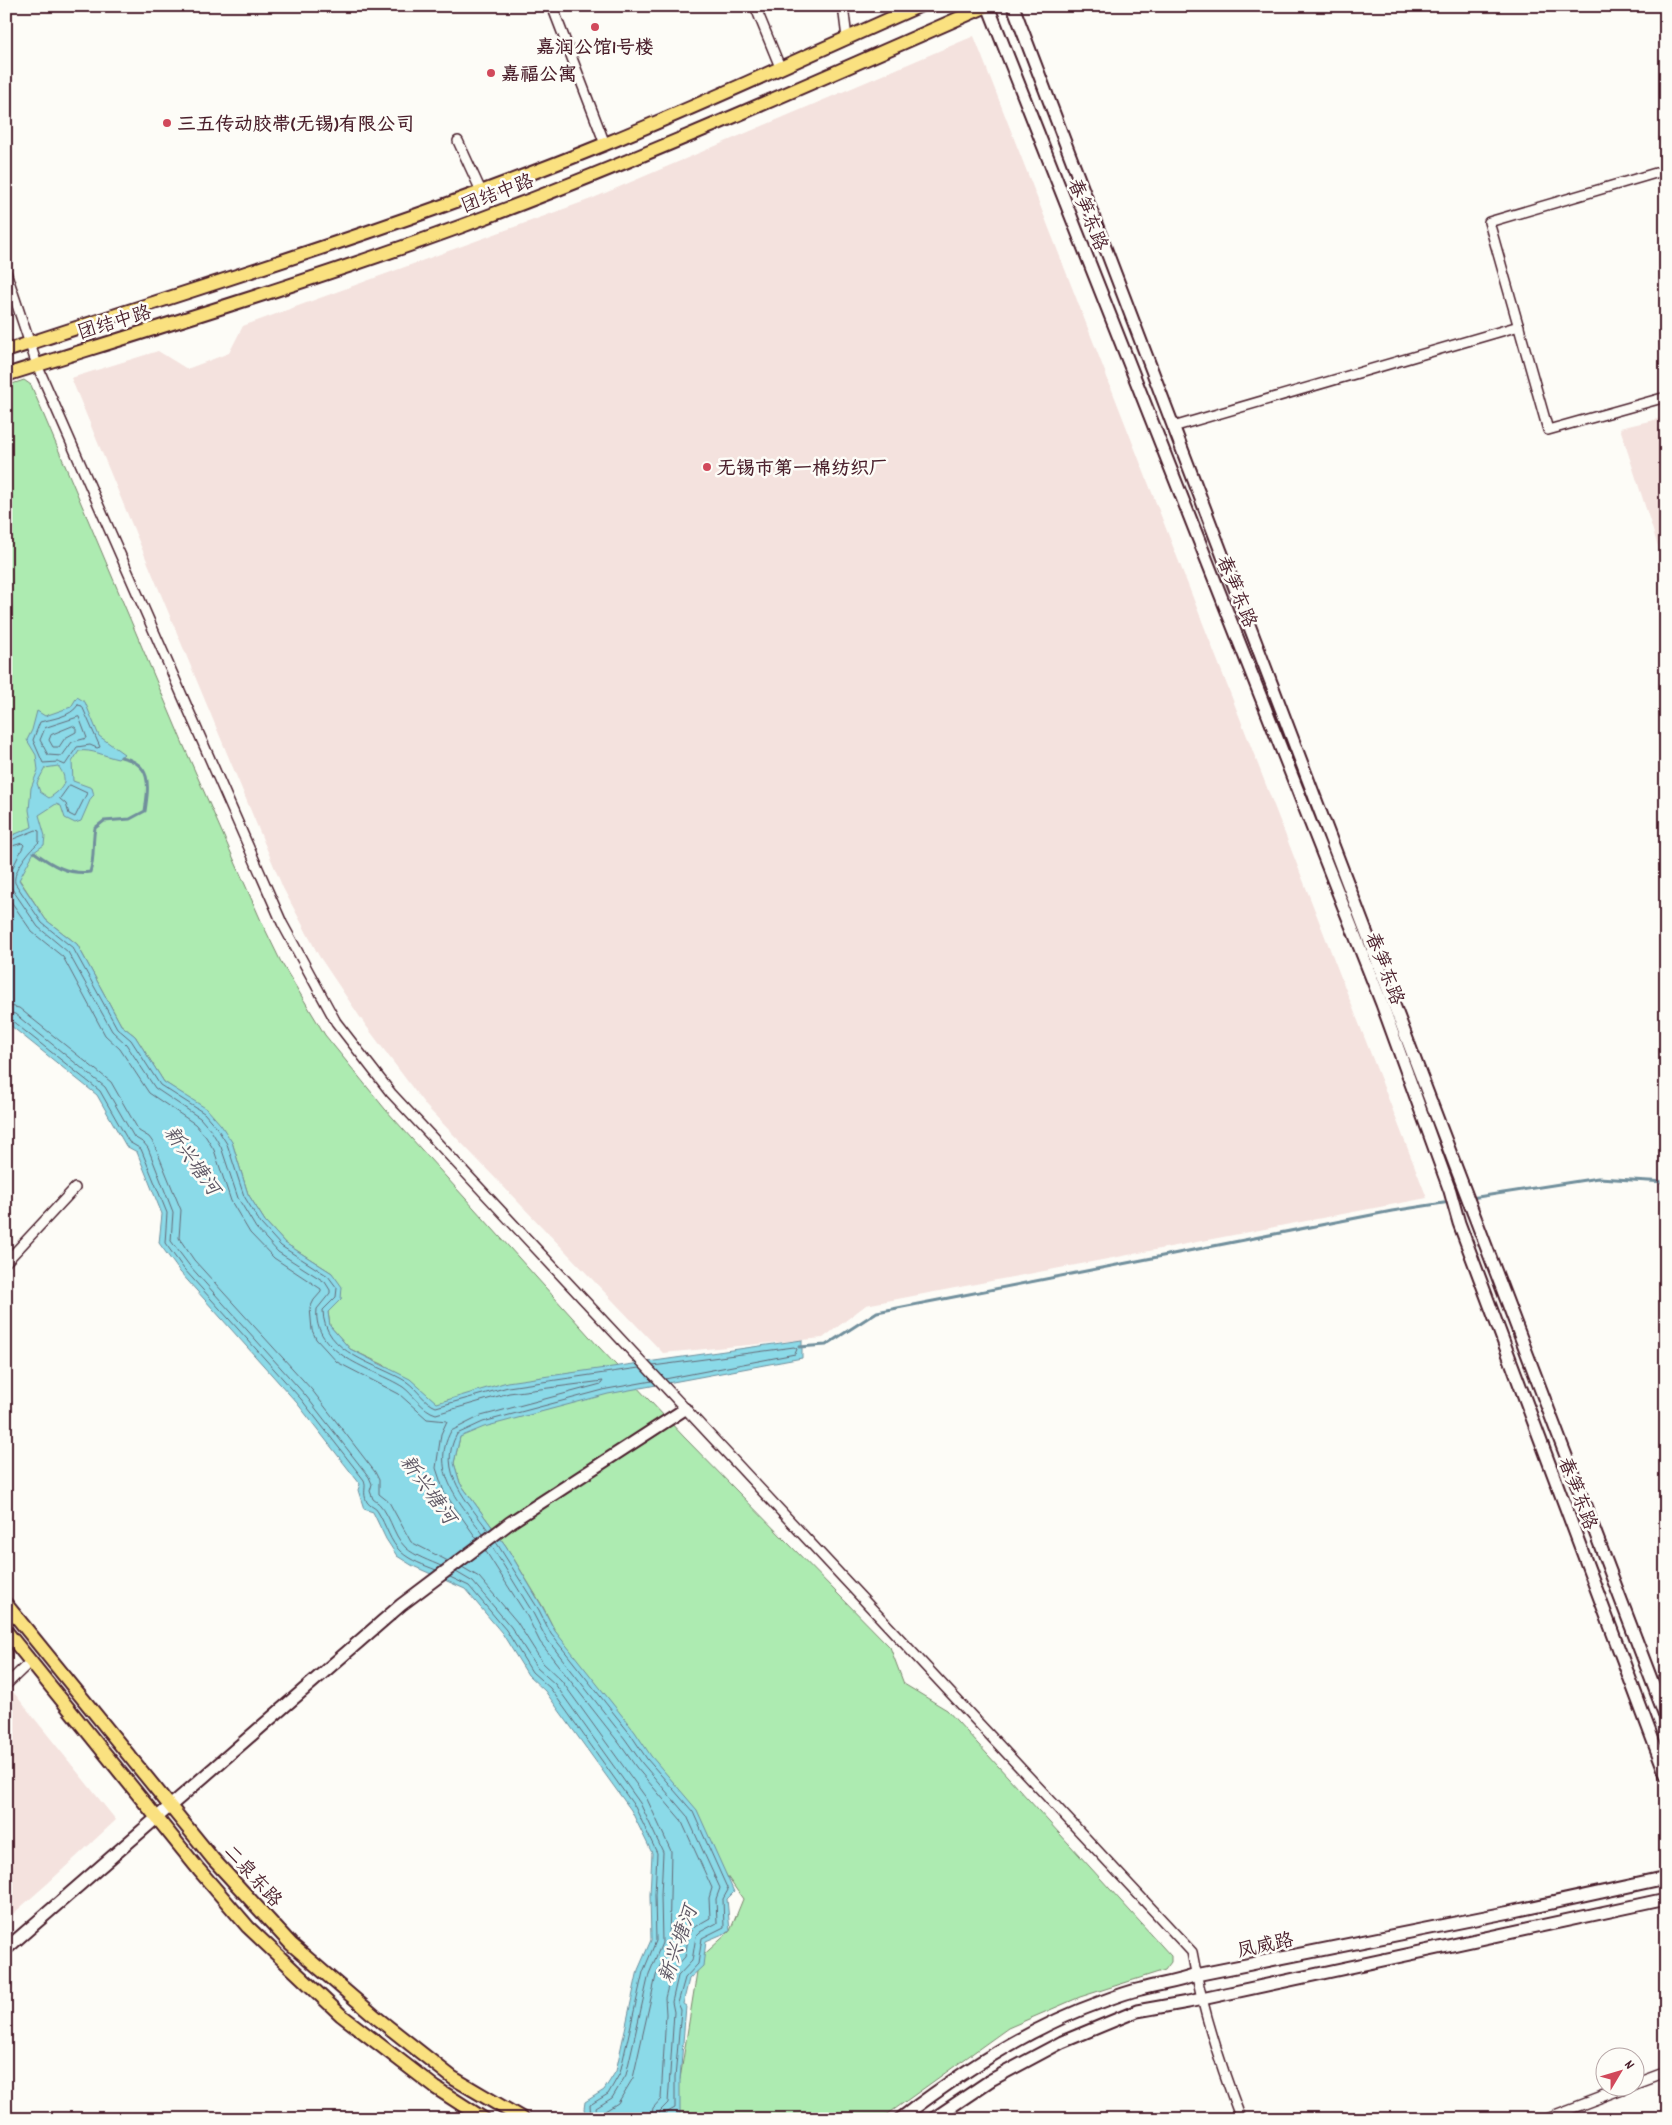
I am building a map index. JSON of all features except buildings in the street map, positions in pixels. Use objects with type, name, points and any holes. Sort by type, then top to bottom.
[{"type":"main road","name":"团结中路","points":[[6,351],[321,247],[482,191],[605,144],[919,6]]},
{"type":"main road","name":"团结中路","points":[[6,375],[250,298],[461,226],[643,156],[988,6]]},
{"type":"main road","name":"春笋东路","points":[[988,6],[1382,1004],[1450,1191],[1459,1223],[1666,1775]]},
{"type":"main road","name":"春笋东路","points":[[1013,6],[1666,1718]]},
{"type":"main road","points":[[6,1949],[401,1605],[511,1522],[685,1409]]},
{"type":"main road","name":"二泉东路","points":[[6,1604],[213,1859],[291,1944],[377,2018],[453,2078],[523,2119]]},
{"type":"main road","name":"二泉东路","points":[[6,1631],[248,1927],[342,2015],[436,2088],[484,2119]]},
{"type":"main road","name":"凤威路","points":[[900,2119],[972,2067],[1054,2023],[1099,2003],[1132,1992],[1196,1975],[1510,1912],[1666,1878]]},
{"type":"main road","name":"凤威路","points":[[933,2119],[991,2080],[1028,2059],[1101,2024],[1136,2011],[1666,1899]]},
{"type":"street","points":[[552,6],[605,144]]},
{"type":"street","points":[[755,6],[780,67]]},
{"type":"street","points":[[843,6],[848,38]]},
{"type":"street","points":[[458,141],[482,191]]},
{"type":"street","points":[[1666,170],[1489,222],[1548,430],[1666,397]]},
{"type":"street","points":[[6,272],[37,365],[282,923],[336,1022],[391,1093],[1192,1952],[1196,1975],[1218,2056],[1241,2119]]},
{"type":"street","points":[[1173,427],[1519,326]]},
{"type":"street","points":[[6,1262],[75,1188]]},
{"type":"street","points":[[6,1685],[31,1661]]},
{"type":"street","points":[[1644,2080],[1666,2072]]},
{"type":"street","points":[[1544,2119],[1600,2098]]},
{"type":"shaded area","points":[[974,36],[1427,1198],[866,1305],[823,1338],[663,1353],[426,1106],[364,1023],[319,956],[283,888],[71,378],[158,351],[187,369],[229,353],[243,326],[591,199]]},
{"type":"shaded area","points":[[1666,417],[1666,571],[1620,428]]},
{"type":"shaded area","points":[[6,1683],[116,1820],[6,1920]]},
{"type":"green space","points":[[24,380],[31,385],[183,744],[262,923],[281,962],[325,1035],[385,1109],[598,1346],[684,1437],[890,1647],[904,1684],[947,1710],[1171,1956],[1171,1962],[1165,1970],[1080,1997],[1008,2028],[881,2119],[663,2119],[680,2079],[699,1959],[730,1931],[743,1899],[555,1631],[543,1607],[506,1546],[460,1483],[454,1463],[460,1437],[384,1365],[350,1349],[330,1326],[328,1312],[341,1299],[332,1273],[285,1243],[265,1221],[248,1194],[232,1142],[182,1094],[164,1082],[135,1036],[121,1025],[77,944],[46,920],[19,879],[6,848],[6,386]]},
{"type":"water","name":"新兴塘河","points":[[77,697],[85,702],[99,736],[124,754],[118,759],[93,752],[79,751],[72,762],[73,781],[92,788],[94,795],[81,821],[75,823],[65,818],[61,806],[56,804],[39,815],[45,836],[44,845],[34,852],[19,880],[46,920],[77,944],[121,1025],[135,1036],[164,1082],[207,1109],[221,1125],[232,1142],[248,1194],[265,1221],[285,1243],[332,1273],[342,1287],[341,1299],[328,1312],[330,1326],[350,1349],[410,1379],[437,1403],[507,1382],[802,1340],[802,1358],[608,1394],[484,1427],[460,1437],[454,1463],[460,1483],[506,1546],[555,1631],[635,1732],[651,1756],[697,1810],[734,1892],[727,1899],[730,1931],[706,1941],[703,1966],[689,1979],[683,2004],[686,2006],[680,2079],[680,2114],[665,2119],[587,2119],[584,2109],[585,2102],[604,2090],[616,2071],[638,1970],[651,1940],[650,1895],[652,1853],[631,1810],[545,1691],[528,1675],[502,1633],[465,1589],[413,1566],[397,1556],[386,1539],[373,1512],[364,1509],[358,1490],[360,1484],[297,1403],[180,1272],[159,1243],[162,1214],[137,1152],[126,1146],[97,1095],[6,1022],[6,838],[32,827],[29,810],[31,788],[38,770],[36,755],[27,740],[37,711],[45,716],[71,707]],"holes":[[[58,766],[62,771],[64,780],[58,791],[49,798],[40,792],[37,783],[45,768]]]},
{"type":"waterway","points":[[34,852],[60,868],[74,872],[90,872],[95,828],[104,821],[130,819],[145,811],[146,776],[138,765],[131,760],[121,757]]},
{"type":"waterway","points":[[1471,1198],[1598,1178],[1666,1182]]},
{"type":"waterway","points":[[799,1347],[826,1345],[877,1312],[1392,1211],[1450,1202]]},
{"type":"place","name":"嘉润公馆1号楼","points":[[595,27]]},
{"type":"place","name":"嘉福公寓","points":[[491,73]]},
{"type":"place","name":"三五传动胶带(无锡)有限公司","points":[[167,123]]},
{"type":"place","name":"无锡市第一棉纺织厂","points":[[707,467]]}]
